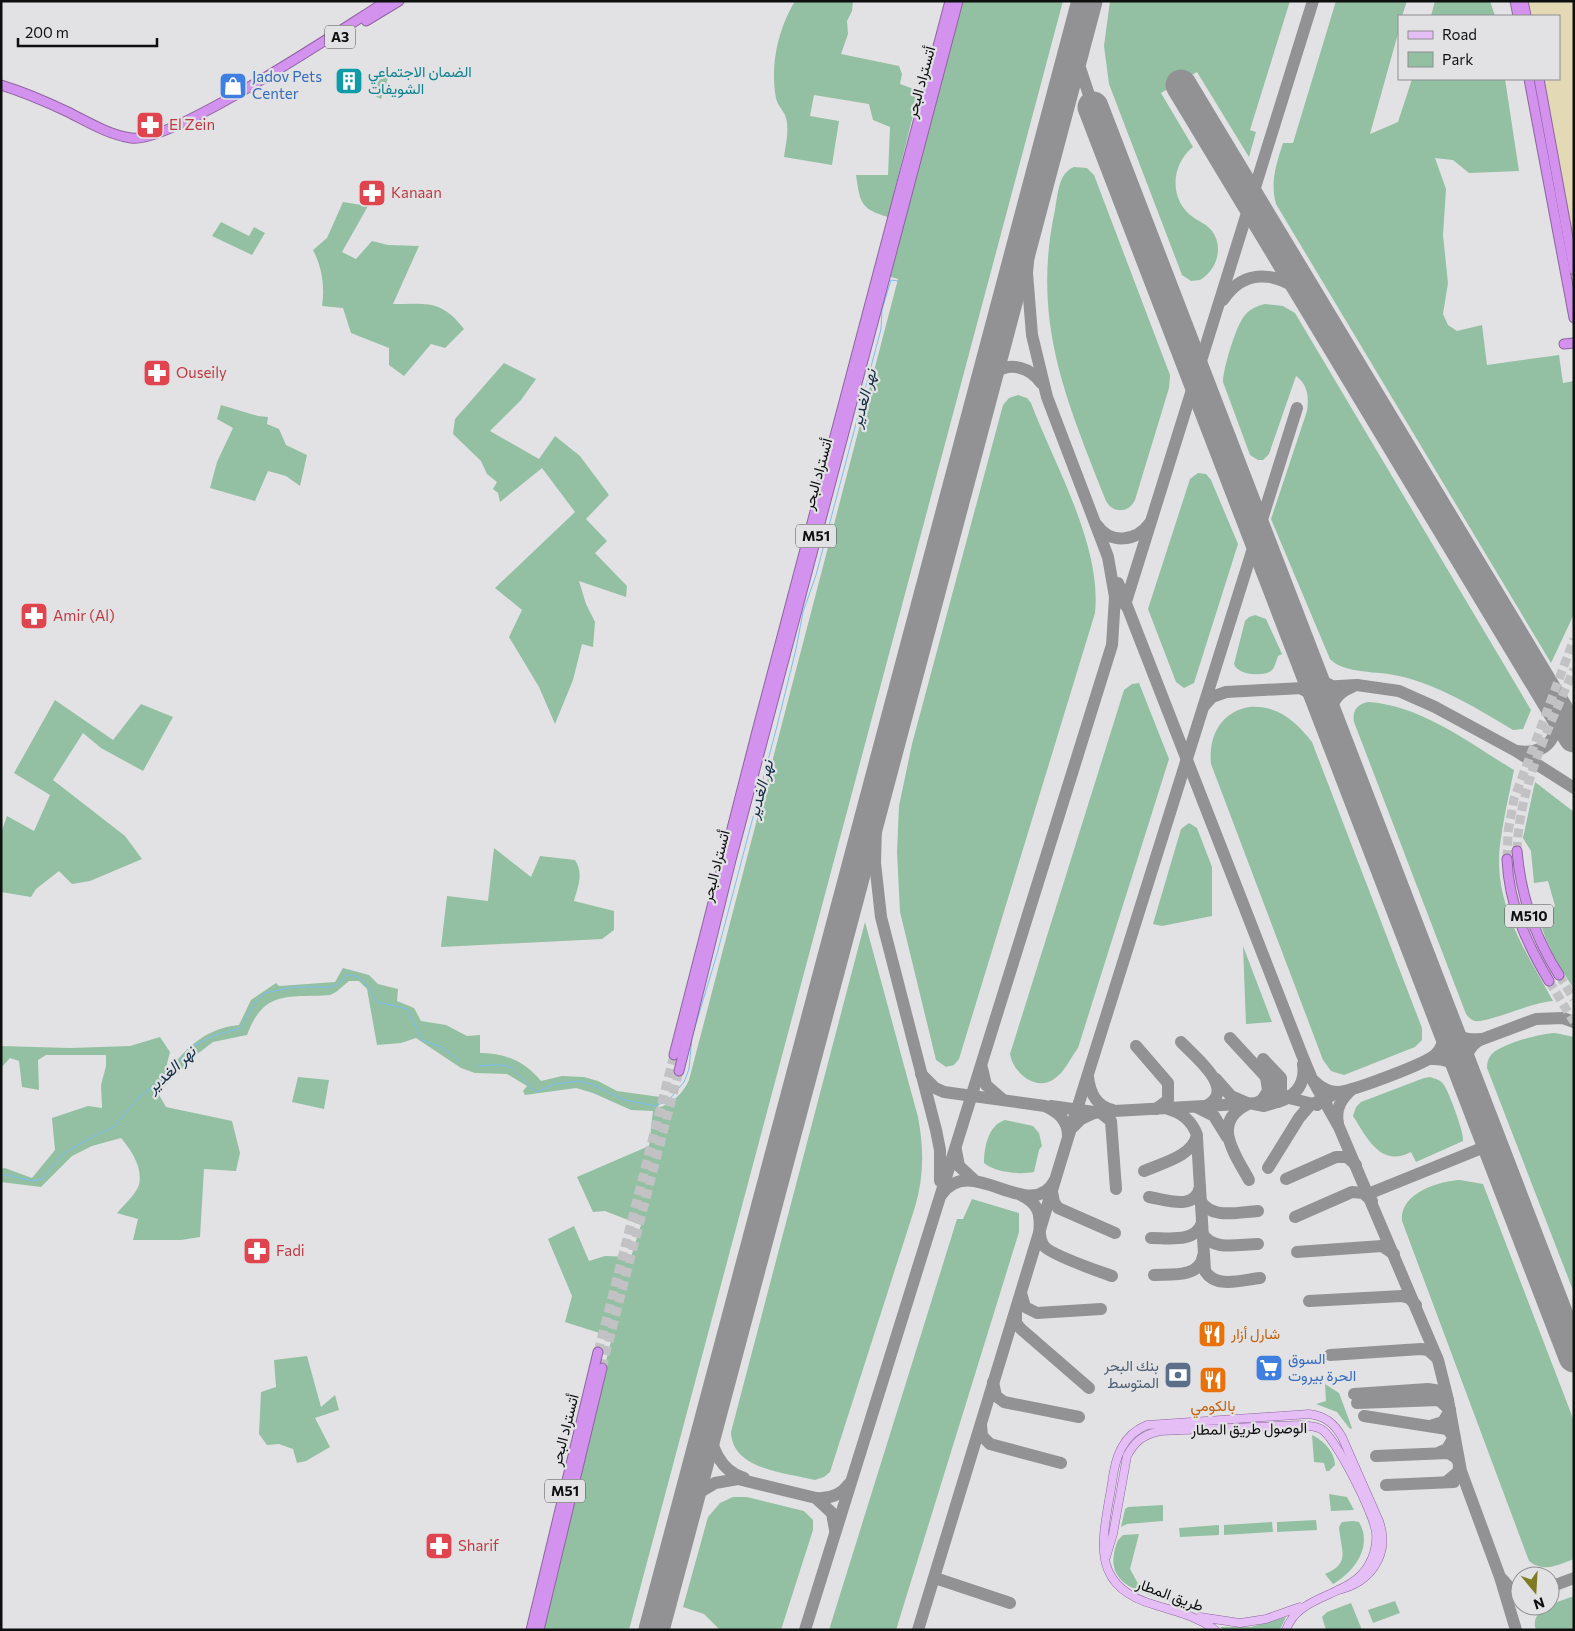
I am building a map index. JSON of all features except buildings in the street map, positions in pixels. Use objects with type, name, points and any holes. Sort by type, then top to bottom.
[{"type":"highway","name":"A3","points":[[1,86],[56,106],[118,135],[143,139],[185,122],[279,69],[387,1]]},
{"type":"highway","name":"A3","points":[[279,69],[307,56],[400,1]]},
{"type":"highway","name":"أتستراد البحر","points":[[674,1055],[757,731],[950,1]]},
{"type":"highway","name":"أتستراد البحر","points":[[679,1071],[731,860],[958,1]]},
{"type":"highway","points":[[1515,1],[1518,15]]},
{"type":"highway","points":[[1523,1],[1526,15]]},
{"type":"highway","points":[[1529,80],[1574,318]]},
{"type":"highway","points":[[1539,80],[1574,270]]},
{"type":"highway","points":[[1564,344],[1574,343]]},
{"type":"highway","name":"M510","points":[[1517,851],[1521,887],[1526,908],[1543,948],[1559,974]]},
{"type":"highway","name":"M510","points":[[1507,859],[1511,893],[1518,919],[1526,940],[1549,981]]},
{"type":"highway","name":"أتستراد البحر","points":[[531,1630],[598,1352]]},
{"type":"highway","name":"أتستراد البحر","points":[[539,1630],[602,1368]]},
{"type":"main road","name":"طريق المطار","points":[[1215,1630],[1196,1617],[1148,1603],[1122,1590],[1111,1578],[1103,1545],[1112,1480],[1119,1452],[1127,1438],[1140,1428],[1159,1423],[1309,1414],[1326,1419],[1342,1437],[1380,1521],[1383,1534]]},
{"type":"main road","name":"الوصول طريق المطار","points":[[1106,1557],[1113,1534],[1128,1456],[1140,1438],[1160,1431],[1302,1425],[1322,1429],[1332,1441],[1375,1525],[1375,1549],[1368,1567],[1338,1590]]},
{"type":"main road","points":[[1383,1534],[1390,1546]]},
{"type":"main road","points":[[1196,1617],[1240,1623],[1266,1619],[1338,1590],[1354,1586],[1372,1572],[1380,1554],[1383,1534]]},
{"type":"main road","points":[[1286,1630],[1294,1614],[1304,1605]]},
{"type":"green space","points":[[795,1],[853,1],[852,11],[847,21],[848,34],[841,54],[899,66],[902,74],[900,84],[919,91],[888,217],[872,211],[863,203],[857,184],[856,175],[888,175],[890,127],[873,120],[869,104],[814,95],[810,116],[839,121],[832,165],[784,157],[787,125],[785,115],[776,98],[774,73],[780,35]]},
{"type":"green space","points":[[958,1],[1063,1],[629,1630],[539,1630],[612,1337],[565,1322],[572,1296],[548,1239],[574,1226],[589,1261],[605,1256],[631,1257],[641,1225],[605,1211],[593,1212],[577,1177],[649,1146],[653,1111],[631,1110],[593,1093],[576,1088],[525,1095],[523,1091],[527,1086],[507,1074],[475,1073],[461,1068],[416,1038],[401,1043],[377,1045],[367,989],[359,981],[349,981],[330,995],[290,997],[270,1003],[261,1010],[247,1035],[213,1042],[196,1055],[158,1093],[166,1107],[232,1121],[240,1153],[236,1171],[204,1169],[200,1237],[181,1240],[133,1240],[138,1219],[117,1213],[132,1196],[139,1185],[140,1178],[138,1165],[121,1138],[92,1146],[72,1156],[41,1187],[1,1182],[1,1169],[5,1168],[32,1178],[55,1150],[52,1118],[88,1106],[102,1108],[101,1085],[106,1066],[106,1055],[46,1055],[38,1060],[39,1090],[22,1087],[19,1061],[10,1058],[1,1068],[1,1046],[70,1048],[130,1046],[160,1037],[170,1052],[166,1068],[169,1070],[183,1053],[208,1034],[239,1025],[251,1000],[276,983],[279,986],[335,982],[343,968],[369,975],[378,984],[398,989],[397,1001],[414,1008],[421,1021],[446,1025],[467,1036],[480,1035],[480,1053],[498,1055],[521,1063],[541,1081],[562,1076],[584,1077],[598,1081],[617,1091],[660,1097],[658,1108],[672,1101],[680,1094],[689,1080],[898,279],[884,275]]},
{"type":"green space","points":[[1110,1],[1290,1],[1250,130],[1256,132],[1249,157],[1197,72],[1161,93],[1193,147],[1181,161],[1176,178],[1176,187],[1181,204],[1187,212],[1212,231],[1218,244],[1217,258],[1211,270],[1200,280],[1191,281],[1182,275],[1109,84],[1104,46]]},
{"type":"green space","points":[[1336,1],[1407,1],[1402,15],[1398,15],[1398,34],[1370,134],[1398,122],[1412,80],[1505,80],[1519,171],[1469,173],[1453,160],[1435,158],[1446,189],[1443,235],[1448,283],[1443,314],[1448,325],[1457,331],[1482,325],[1487,365],[1559,355],[1563,383],[1574,381],[1574,614],[1551,663],[1276,204],[1274,181],[1278,159],[1283,143],[1293,143]]},
{"type":"green space","points":[[1435,1],[1490,1],[1495,15],[1431,15]]},
{"type":"green space","points":[[378,73],[388,78],[381,99],[369,93]]},
{"type":"green space","points":[[1074,167],[1087,168],[1094,175],[1170,375],[1169,388],[1135,500],[1129,507],[1121,510],[1113,508],[1106,501],[1078,428],[1056,359],[1050,324],[1047,288],[1049,250],[1060,185],[1065,174]]},
{"type":"green space","points":[[343,202],[368,206],[342,252],[356,259],[372,241],[388,245],[419,246],[393,304],[433,305],[448,312],[464,329],[445,348],[431,344],[404,376],[389,365],[389,348],[351,333],[343,308],[322,306],[322,277],[319,263],[313,250],[327,238]]},
{"type":"green space","points":[[221,222],[249,236],[254,227],[265,233],[252,255],[212,236]]},
{"type":"green space","points":[[1265,304],[1283,306],[1295,313],[1531,710],[1523,729],[1513,730],[1429,685],[1391,674],[1353,670],[1336,664],[1330,659],[1271,519],[1307,411],[1308,396],[1305,387],[1296,376],[1269,454],[1263,460],[1258,460],[1250,455],[1223,382],[1225,367],[1241,320],[1251,309]]},
{"type":"green space","points":[[504,363],[536,379],[521,400],[490,431],[539,459],[555,436],[580,456],[609,495],[586,519],[607,541],[595,553],[627,586],[626,597],[579,581],[586,604],[595,622],[593,647],[582,644],[573,680],[555,724],[539,687],[509,637],[522,610],[495,588],[575,512],[542,468],[500,502],[498,493],[493,489],[497,482],[487,474],[481,461],[453,434],[455,419]]},
{"type":"green space","points":[[1018,395],[1027,398],[1031,403],[1075,507],[1091,561],[1095,587],[1095,613],[959,1059],[954,1065],[946,1067],[936,1060],[900,912],[897,852],[899,806],[912,744],[1003,405],[1009,398]]},
{"type":"green space","points":[[221,405],[258,416],[268,417],[267,424],[279,429],[286,445],[307,455],[300,486],[286,476],[268,471],[255,501],[210,488],[217,462],[233,428],[217,419]]},
{"type":"green space","points":[[1198,473],[1206,474],[1211,480],[1238,544],[1194,683],[1184,688],[1176,682],[1148,609],[1190,479]]},
{"type":"green space","points":[[1255,615],[1266,619],[1282,654],[1278,656],[1271,671],[1262,674],[1245,673],[1236,668],[1234,664],[1245,621]]},
{"type":"green space","points":[[1139,683],[1169,759],[1078,1048],[1058,1076],[1047,1082],[1033,1082],[1020,1074],[1010,1054],[1124,690],[1132,684]]},
{"type":"green space","points":[[55,700],[113,740],[141,704],[173,717],[143,771],[101,748],[83,733],[53,780],[125,836],[142,859],[90,881],[72,884],[59,871],[36,889],[31,897],[1,892],[1,833],[7,816],[34,831],[50,795],[14,773]]},
{"type":"green space","points":[[1368,702],[1407,710],[1426,718],[1462,737],[1514,770],[1500,845],[1499,867],[1502,887],[1514,927],[1553,1001],[1481,1021],[1474,1021],[1466,1014],[1354,722],[1356,709],[1361,704]]},
{"type":"green space","points":[[1249,707],[1269,709],[1285,716],[1299,727],[1312,742],[1422,1028],[1422,1040],[1415,1047],[1344,1075],[1331,1071],[1323,1060],[1211,764],[1212,744],[1218,727],[1231,714]]},
{"type":"green space","points":[[1535,782],[1574,812],[1574,989],[1545,937],[1539,918],[1555,906],[1548,881],[1534,883],[1531,851],[1523,838]]},
{"type":"green space","points":[[1189,823],[1197,828],[1212,867],[1212,916],[1162,926],[1153,924],[1181,829]]},
{"type":"green space","points":[[494,848],[531,877],[540,856],[575,860],[580,875],[574,901],[614,911],[614,930],[602,939],[441,947],[447,896],[488,901]]},
{"type":"green space","points":[[865,922],[918,1117],[922,1151],[921,1174],[915,1207],[830,1472],[824,1477],[815,1480],[776,1472],[751,1462],[741,1455],[734,1445],[731,1432]]},
{"type":"green space","points":[[1243,946],[1272,1022],[1246,1024]]},
{"type":"green space","points":[[1555,1033],[1574,1037],[1574,1293],[1487,1068],[1491,1056],[1504,1046],[1532,1037]]},
{"type":"green space","points":[[298,1077],[329,1080],[324,1109],[292,1102]]},
{"type":"green space","points":[[1430,1077],[1444,1085],[1453,1104],[1463,1141],[1416,1162],[1411,1152],[1400,1156],[1391,1156],[1383,1153],[1370,1141],[1353,1116],[1356,1107],[1361,1102]]},
{"type":"green space","points":[[1005,1120],[1033,1126],[1039,1133],[1042,1146],[1039,1150],[1034,1172],[1008,1172],[994,1169],[984,1163],[988,1138],[995,1127]]},
{"type":"green space","points":[[1460,1180],[1483,1184],[1574,1421],[1574,1559],[1554,1566],[1538,1566],[1529,1561],[1402,1221],[1403,1212],[1413,1196],[1431,1186]]},
{"type":"green space","points":[[972,1199],[1019,1213],[1019,1232],[896,1630],[829,1630],[957,1219],[963,1219]]},
{"type":"green space","points":[[307,1356],[321,1407],[335,1395],[339,1410],[315,1418],[330,1447],[306,1461],[297,1463],[293,1449],[279,1444],[267,1445],[259,1434],[261,1392],[276,1387],[274,1360]]},
{"type":"green space","points":[[1325,1384],[1339,1393],[1352,1428],[1350,1429],[1337,1412],[1316,1404],[1326,1401]]},
{"type":"green space","points":[[1312,1435],[1324,1443],[1331,1451],[1335,1465],[1329,1471],[1326,1471],[1324,1463],[1314,1462]]},
{"type":"green space","points":[[1329,1494],[1347,1497],[1354,1510],[1331,1511]]},
{"type":"green space","points":[[733,1497],[747,1497],[804,1511],[813,1520],[813,1530],[781,1630],[720,1630],[704,1614],[683,1607],[708,1517],[720,1503]]},
{"type":"green space","points":[[1163,1505],[1163,1521],[1127,1524],[1121,1527],[1125,1509],[1128,1507]]},
{"type":"green space","points":[[1316,1520],[1317,1530],[1277,1532],[1277,1522]]},
{"type":"green space","points":[[1272,1522],[1273,1532],[1224,1535],[1224,1525]]},
{"type":"green space","points":[[1342,1522],[1359,1522],[1363,1531],[1363,1549],[1355,1565],[1333,1584],[1325,1574],[1338,1566],[1341,1561],[1342,1550],[1339,1527]]},
{"type":"green space","points":[[1219,1525],[1219,1535],[1180,1537],[1179,1528]]},
{"type":"green space","points":[[1139,1534],[1130,1569],[1141,1589],[1171,1599],[1170,1602],[1135,1589],[1118,1576],[1114,1567],[1114,1555],[1118,1540],[1123,1535]]},
{"type":"green space","points":[[1574,1596],[1574,1630],[1536,1630],[1535,1623],[1538,1616],[1560,1616],[1560,1601]]},
{"type":"green space","points":[[1395,1601],[1400,1613],[1373,1623],[1368,1610]]},
{"type":"green space","points":[[1351,1603],[1362,1630],[1326,1630],[1322,1617],[1327,1612]]},
{"type":"green space","points":[[1286,1617],[1280,1630],[1224,1630],[1220,1627],[1251,1627]]},
{"type":"sand","points":[[1526,1],[1574,1],[1574,248],[1541,80],[1560,80],[1560,15],[1529,15]]},
{"type":"waterway","name":"نهر الغدير","points":[[478,1066],[508,1066],[537,1092],[554,1084],[580,1081],[591,1084],[625,1100],[655,1106],[668,1101],[684,1082],[689,1069],[692,1037],[717,954],[777,726],[803,612],[816,575],[881,329],[882,310],[891,280],[898,281]]},
{"type":"waterway","name":"نهر الغدير","points":[[1,1175],[27,1180],[42,1179],[64,1153],[114,1127],[138,1098],[169,1074],[191,1047],[215,1035],[241,1028],[256,1001],[265,993],[293,987],[331,987],[347,975],[354,976],[366,984],[378,1002],[407,1009],[422,1040],[441,1047],[460,1061]]},
{"type":"taxiway","points":[[1085,6],[1088,1]]},
{"type":"taxiway","points":[[1125,605],[1313,1]]},
{"type":"taxiway","points":[[1074,50],[1093,107]]},
{"type":"taxiway","points":[[805,1630],[1112,645],[1115,597],[1108,557],[1047,397],[1032,335],[1027,273],[1033,206]]},
{"type":"taxiway","points":[[1223,300],[1233,288],[1244,281],[1256,277],[1268,277],[1292,286],[1313,304]]},
{"type":"taxiway","points":[[981,398],[992,376],[1007,367],[1026,370],[1032,373],[1041,383]]},
{"type":"taxiway","points":[[918,1630],[1067,1141],[1297,408]]},
{"type":"taxiway","points":[[1097,525],[1109,536],[1123,538],[1138,534],[1149,524]]},
{"type":"taxiway","points":[[1118,583],[1302,1055],[1312,1079],[1339,1127],[1438,1360],[1448,1400],[1461,1471],[1500,1577],[1516,1630]]},
{"type":"taxiway","points":[[1307,665],[1317,679],[1330,685]]},
{"type":"taxiway","points":[[1204,706],[1212,697],[1226,692],[1357,685],[1399,691],[1435,707],[1516,751],[1574,788]]},
{"type":"taxiway","points":[[1330,723],[1334,701],[1341,693],[1352,687]]},
{"type":"taxiway","points":[[1302,689],[1315,696],[1323,705]]},
{"type":"taxiway","points":[[1517,751],[1529,752],[1539,750],[1551,739],[1555,732],[1556,723],[1553,702]]},
{"type":"taxiway","points":[[882,773],[876,825],[875,863],[881,917],[936,1130],[940,1150],[940,1181]]},
{"type":"taxiway","points":[[1314,1081],[1322,1088],[1334,1092],[1345,1091],[1419,1064],[1436,1054],[1442,1045],[1444,1040],[1442,1014],[1452,1031],[1467,1039],[1481,1039],[1467,1054],[1465,1074]]},
{"type":"taxiway","points":[[1432,1058],[1536,1019],[1563,1018],[1574,1022]]},
{"type":"taxiway","points":[[1230,1038],[1266,1077]]},
{"type":"taxiway","points":[[1181,1042],[1204,1065],[1216,1083],[1218,1091],[1215,1099],[1206,1106]]},
{"type":"taxiway","points":[[1136,1046],[1168,1083],[1168,1100],[1156,1109]]},
{"type":"taxiway","points":[[1263,1059],[1281,1078],[1281,1093],[1289,1098],[1317,1105]]},
{"type":"taxiway","points":[[1432,1059],[1448,1061],[1459,1069],[1467,1081],[1473,1096]]},
{"type":"taxiway","points":[[1073,1127],[1081,1119],[1096,1112],[1278,1102],[1295,1093],[1303,1078],[1303,1064]]},
{"type":"taxiway","points":[[982,1068],[986,1085],[1002,1099]]},
{"type":"taxiway","points":[[921,1074],[935,1088],[944,1092],[1045,1106],[1061,1117],[1068,1130],[1068,1136]]},
{"type":"taxiway","points":[[1088,1077],[1090,1088],[1098,1102],[1113,1110]]},
{"type":"taxiway","points":[[1266,1077],[1281,1093],[1274,1103],[1264,1106],[1254,1104],[1262,1100],[1268,1091],[1266,1077]]},
{"type":"taxiway","points":[[1216,1079],[1231,1096],[1247,1103]]},
{"type":"taxiway","points":[[1338,1124],[1338,1109],[1352,1089]]},
{"type":"taxiway","points":[[1268,1168],[1299,1118],[1310,1105],[1331,1096]]},
{"type":"taxiway","points":[[1248,1104],[1237,1111],[1230,1120],[1228,1129],[1233,1149],[1249,1180]]},
{"type":"taxiway","points":[[1051,1106],[1101,1113],[1111,1121],[1116,1189]]},
{"type":"taxiway","points":[[1198,1108],[1214,1116],[1227,1137]]},
{"type":"taxiway","points":[[1144,1171],[1183,1154],[1190,1148],[1197,1135],[1190,1122],[1182,1115],[1168,1109]]},
{"type":"taxiway","points":[[1197,1138],[1205,1271],[1210,1277],[1222,1282],[1260,1278]]},
{"type":"taxiway","points":[[1368,1194],[1492,1144]]},
{"type":"taxiway","points":[[956,1150],[959,1166],[974,1180]]},
{"type":"taxiway","points":[[1286,1179],[1336,1157],[1347,1157],[1356,1165]]},
{"type":"taxiway","points":[[941,1195],[953,1184],[968,1181],[984,1183],[1031,1196],[1044,1192],[1055,1180]]},
{"type":"taxiway","points":[[1149,1197],[1186,1202],[1197,1194],[1200,1187]]},
{"type":"taxiway","points":[[1052,1192],[1054,1202],[1058,1208],[1115,1233]]},
{"type":"taxiway","points":[[1295,1217],[1352,1192],[1363,1193],[1372,1201]]},
{"type":"taxiway","points":[[1021,1195],[1036,1207],[1040,1220],[1041,1240],[1048,1250],[1112,1276]]},
{"type":"taxiway","points":[[1200,1200],[1205,1206],[1218,1213],[1258,1211]]},
{"type":"taxiway","points":[[1151,1238],[1173,1239],[1188,1237],[1194,1234],[1202,1223]]},
{"type":"taxiway","points":[[1202,1233],[1207,1239],[1220,1245],[1258,1244]]},
{"type":"taxiway","points":[[1297,1252],[1382,1246],[1394,1254]]},
{"type":"taxiway","points":[[1154,1275],[1190,1271],[1201,1263],[1203,1256]]},
{"type":"taxiway","points":[[1021,1293],[1025,1307],[1037,1313],[1101,1309]]},
{"type":"taxiway","points":[[1309,1301],[1402,1296],[1409,1298],[1416,1305]]},
{"type":"taxiway","points":[[1016,1312],[1016,1323],[1021,1329],[1089,1388]]},
{"type":"taxiway","points":[[1330,1355],[1421,1349],[1428,1350],[1437,1358]]},
{"type":"taxiway","points":[[993,1382],[996,1396],[1004,1402],[1079,1417]]},
{"type":"taxiway","points":[[1354,1394],[1428,1389],[1441,1391],[1448,1400]]},
{"type":"taxiway","points":[[1357,1403],[1439,1400],[1450,1410],[1443,1422],[1433,1425]]},
{"type":"taxiway","points":[[1364,1416],[1447,1429],[1454,1437],[1447,1449],[1440,1452]]},
{"type":"taxiway","points":[[710,1421],[714,1448],[722,1463],[728,1470],[744,1478]]},
{"type":"taxiway","points":[[981,1425],[982,1436],[990,1444],[1061,1463]]},
{"type":"taxiway","points":[[1376,1456],[1448,1453],[1458,1460],[1459,1468],[1458,1472],[1446,1482]]},
{"type":"taxiway","points":[[682,1526],[690,1504],[700,1492],[715,1483],[738,1479],[816,1498],[832,1513],[835,1530]]},
{"type":"taxiway","points":[[1386,1485],[1454,1482]]},
{"type":"taxiway","points":[[816,1498],[835,1496],[849,1484]]},
{"type":"taxiway","points":[[935,1578],[1010,1603]]},
{"type":"taxiway","points":[[1560,1583],[1574,1578]]},
{"type":"taxiway","points":[[1502,1579],[1510,1588]]},
{"type":"taxiway","points":[[656,1625],[657,1630]]},
{"type":"runway","points":[[654,1630],[1087,1]]},
{"type":"runway","points":[[1181,85],[1574,737]]},
{"type":"runway","points":[[1093,107],[1574,1357]]},
{"type":"tunnel","points":[[1507,859],[1508,832],[1514,799],[1574,639]]},
{"type":"tunnel","points":[[1517,851],[1523,803],[1529,780],[1574,669]]},
{"type":"tunnel","points":[[1559,975],[1574,999]]},
{"type":"tunnel","points":[[1549,981],[1574,1022]]},
{"type":"tunnel","points":[[598,1352],[674,1055]]},
{"type":"tunnel","points":[[602,1368],[679,1071]]},
{"type":"place","name":"الضمان الاجتماعي الشويفات","points":[[349,81]]},
{"type":"place","name":"Jadov Pets Center","points":[[233,86]]},
{"type":"place","name":"El Zein","points":[[150,125]]},
{"type":"place","name":"Kanaan","points":[[372,193]]},
{"type":"place","name":"Ouseily","points":[[157,373]]},
{"type":"place","name":"Amir (Al)","points":[[34,616]]},
{"type":"place","name":"Fadi","points":[[257,1251]]},
{"type":"place","name":"شارل أزار","points":[[1212,1334]]},
{"type":"place","name":"السوق الحرة بيروت","points":[[1269,1368]]},
{"type":"place","name":"بنك البحر المتوسط","points":[[1178,1375]]},
{"type":"place","name":"بالكومي","points":[[1213,1380]]},
{"type":"place","name":"Sharif","points":[[439,1546]]}]
